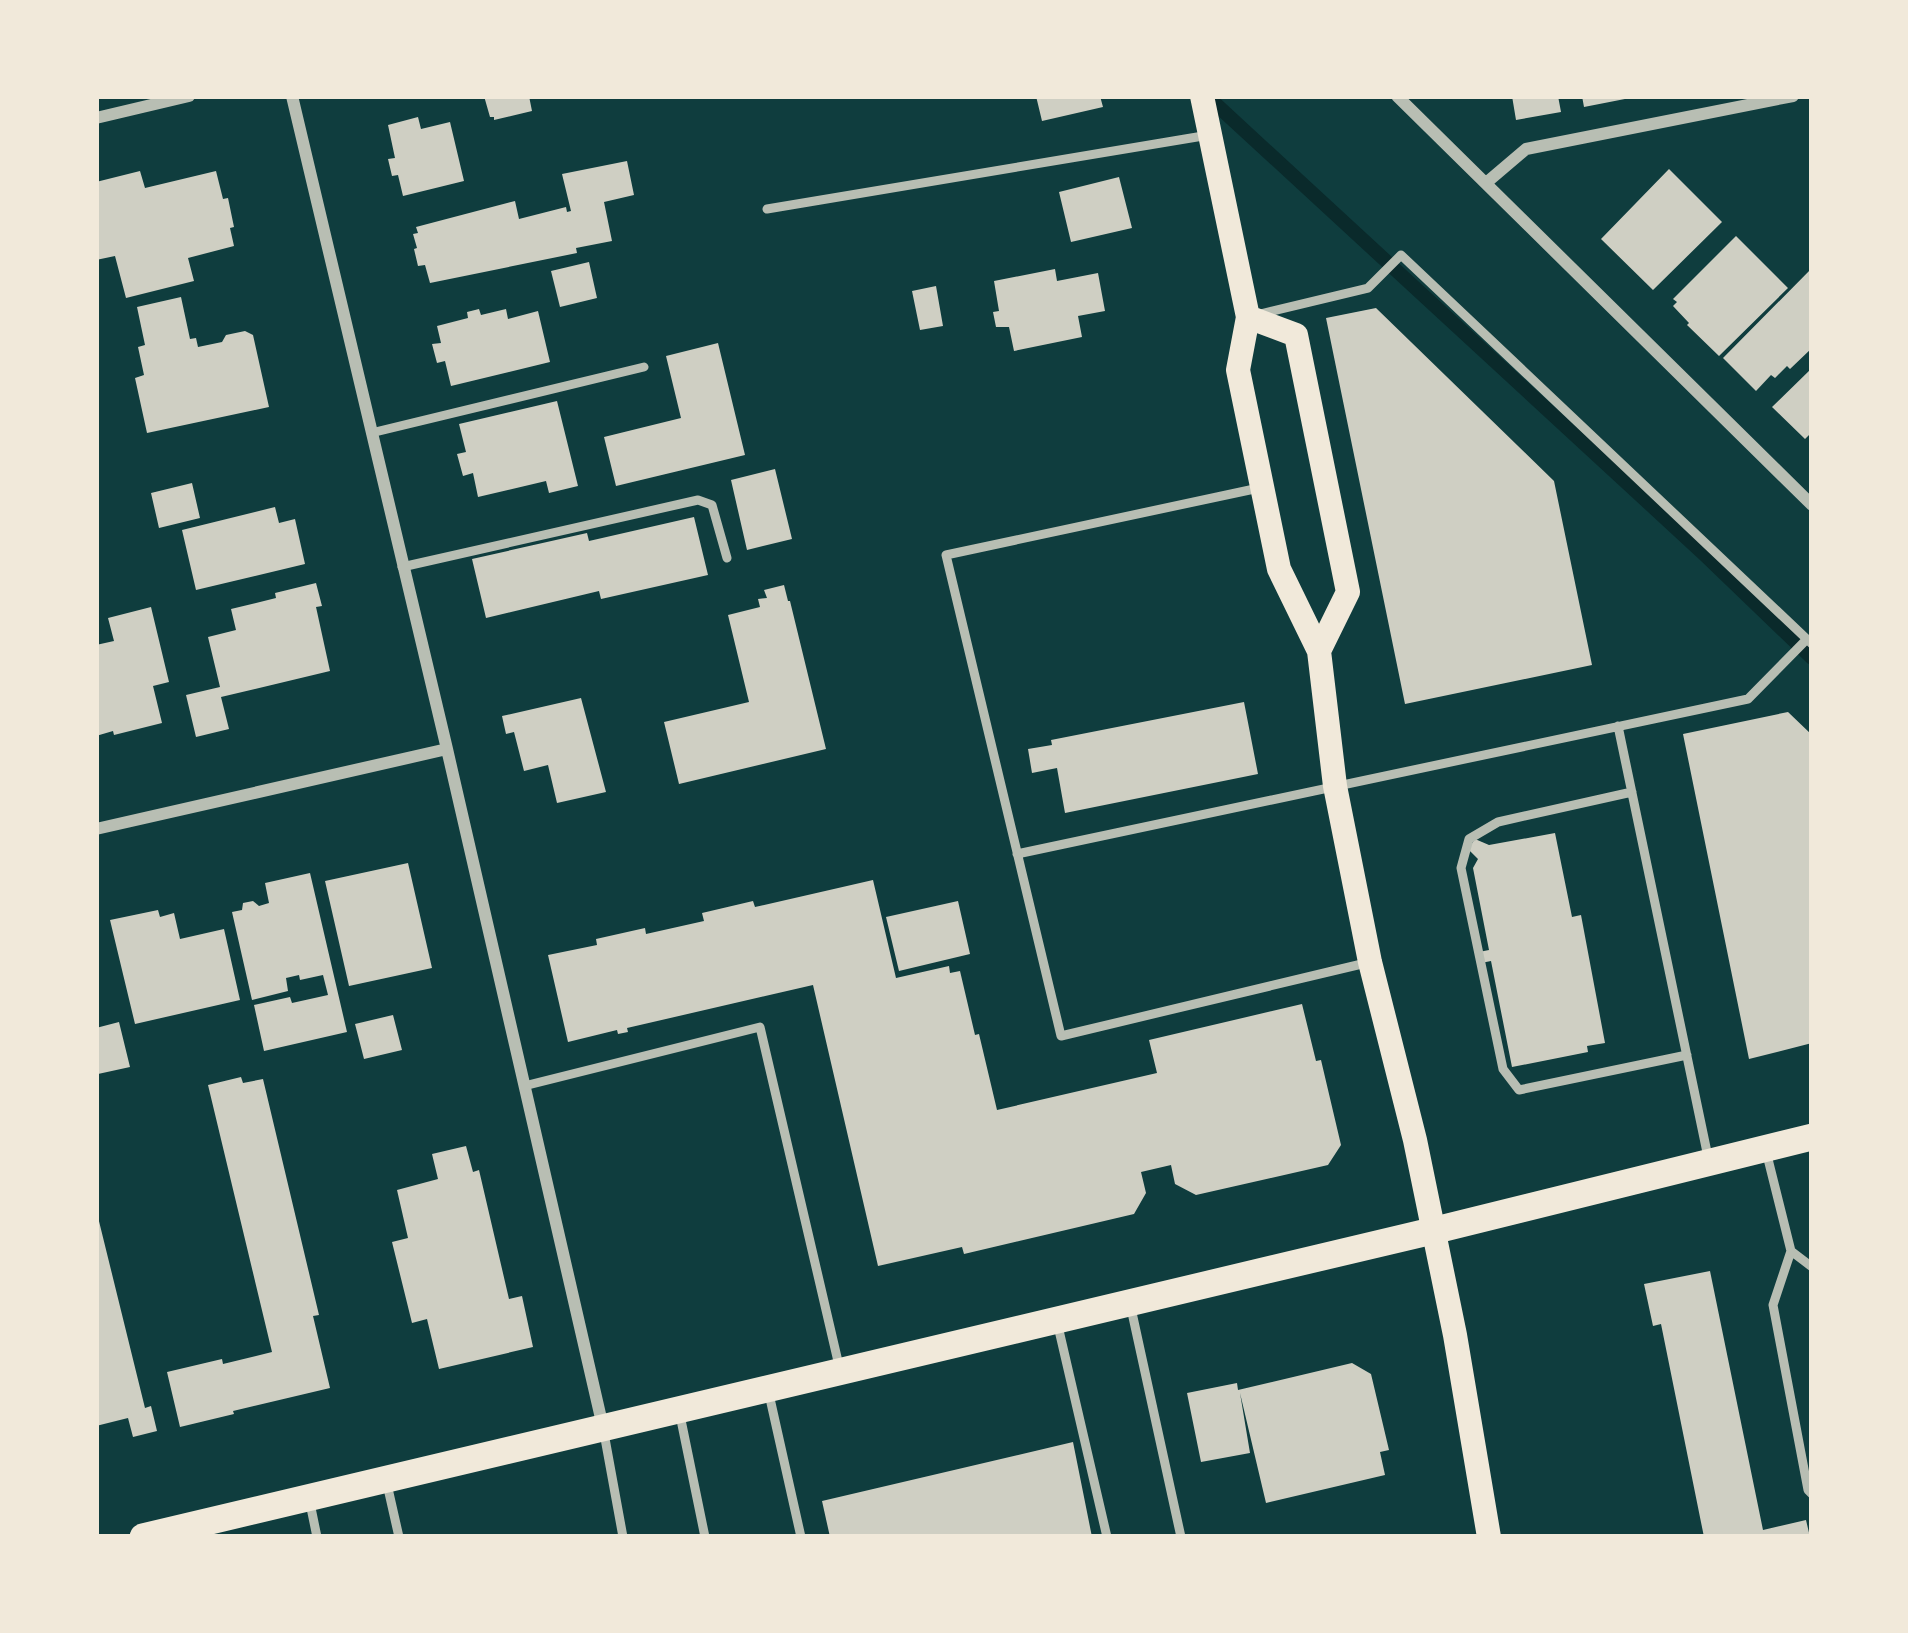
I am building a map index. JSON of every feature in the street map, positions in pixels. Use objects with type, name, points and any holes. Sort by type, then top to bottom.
[{"type":"main road","points":[[1202,96],[1248,316],[1238,370],[1279,568],[1319,651],[1335,786],[1455,1335],[1489,1537]]},
{"type":"main road","points":[[1248,316],[1296,335],[1348,592],[1319,651]]},
{"type":"main road","points":[[147,1537],[1812,1137]]},
{"type":"street","points":[[96,118],[189,96]]},
{"type":"street","points":[[292,96],[603,1428]]},
{"type":"street","points":[[1397,96],[1812,505]]},
{"type":"street","points":[[1486,183],[1526,149],[1793,96]]},
{"type":"street","points":[[96,829],[447,748]]},
{"type":"lane","points":[[767,209],[1211,145]]},
{"type":"lane","points":[[1017,854],[1748,699],[1809,642],[1401,255],[1368,288],[1248,316]]},
{"type":"lane","points":[[371,433],[644,367]]},
{"type":"lane","points":[[1264,487],[946,555],[1061,1036],[1370,962]]},
{"type":"lane","points":[[402,567],[698,500],[712,506],[727,558]]},
{"type":"lane","points":[[1618,726],[1709,1162]]},
{"type":"lane","points":[[1632,792],[1498,822],[1469,839],[1461,868],[1498,1047],[1503,1070],[1519,1090],[1687,1055]]},
{"type":"lane","points":[[524,1086],[760,1027],[840,1371]]},
{"type":"lane","points":[[1766,1149],[1791,1252],[1773,1305],[1789,1401],[1812,1495]]},
{"type":"lane","points":[[1791,1252],[1812,1267]]},
{"type":"lane","points":[[1130,1302],[1181,1537]]},
{"type":"lane","points":[[1057,1319],[1107,1537]]},
{"type":"lane","points":[[768,1388],[801,1537]]},
{"type":"lane","points":[[680,1409],[705,1537]]},
{"type":"lane","points":[[603,1428],[622,1537]]},
{"type":"lane","points":[[386,1479],[399,1537]]},
{"type":"lane","points":[[309,1497],[317,1537]]},
{"type":"building","points":[[484,96],[529,96],[532,111],[494,120]]},
{"type":"building","points":[[1036,96],[1100,96],[1103,107],[1042,121]]},
{"type":"building","points":[[1512,96],[1558,96],[1561,112],[1516,120]]},
{"type":"building","points":[[1582,96],[1630,96],[1630,98],[1584,107]]},
{"type":"building","points":[[418,117],[421,129],[450,122],[464,181],[403,196],[388,159],[395,158],[388,125]]},
{"type":"building","points":[[627,161],[634,195],[604,202],[612,241],[576,248],[577,253],[430,283],[425,265],[418,266],[416,227],[515,201],[519,219],[566,207],[571,211],[562,174]]},
{"type":"building","points":[[1669,169],[1722,222],[1653,290],[1601,239]]},
{"type":"building","points":[[140,171],[145,188],[216,171],[223,199],[228,198],[234,246],[188,258],[194,281],[126,298],[115,256],[96,260],[96,182]]},
{"type":"building","points":[[1119,177],[1132,228],[1071,242],[1059,192]]},
{"type":"building","points":[[1736,236],[1788,288],[1719,356],[1687,325],[1673,299]]},
{"type":"building","points":[[589,262],[597,298],[560,307],[551,271]]},
{"type":"building","points":[[1812,268],[1812,348],[1756,391],[1723,358]]},
{"type":"building","points":[[1055,269],[1057,281],[1098,273],[1105,311],[1078,316],[1082,337],[1014,351],[1009,327],[996,327],[993,312],[999,311],[994,281]]},
{"type":"building","points":[[936,286],[943,326],[920,330],[912,291]]},
{"type":"building","points":[[181,297],[190,339],[196,338],[198,347],[222,342],[226,335],[245,331],[253,335],[269,407],[147,433],[135,378],[144,375],[138,347],[145,345],[137,307]]},
{"type":"building","points":[[1376,308],[1554,481],[1592,665],[1405,704],[1326,318]]},
{"type":"building","points":[[479,309],[481,315],[506,309],[508,319],[538,311],[550,362],[451,386],[445,361],[437,363],[432,344],[441,343],[437,326],[468,318],[467,312]]},
{"type":"building","points":[[718,343],[745,455],[616,486],[604,437],[681,418],[666,356]]},
{"type":"building","points":[[1812,368],[1812,432],[1805,439],[1772,407]]},
{"type":"building","points":[[557,401],[578,486],[549,493],[546,481],[478,497],[473,473],[463,476],[457,454],[466,452],[459,424]]},
{"type":"building","points":[[775,469],[792,539],[747,550],[731,480]]},
{"type":"building","points":[[192,483],[200,518],[159,528],[151,493]]},
{"type":"building","points":[[275,507],[279,523],[295,519],[305,564],[196,590],[182,530]]},
{"type":"building","points":[[694,517],[708,575],[601,599],[599,591],[486,618],[472,559],[587,533],[589,541]]},
{"type":"building","points":[[316,583],[322,606],[316,607],[330,671],[221,697],[229,729],[196,737],[186,695],[220,687],[208,637],[236,630],[231,609]]},
{"type":"building","points":[[784,585],[826,749],[679,784],[664,722],[749,702],[728,615],[760,607],[758,599],[767,598],[764,590]]},
{"type":"building","points":[[151,607],[169,682],[153,686],[162,723],[96,736],[96,645],[114,641],[108,618]]},
{"type":"building","points":[[581,698],[606,792],[557,803],[548,765],[524,771],[514,732],[506,734],[502,716]]},
{"type":"building","points":[[1244,702],[1258,774],[1065,813],[1057,768],[1032,773],[1028,749],[1052,745],[1051,740]]},
{"type":"building","points":[[1788,712],[1812,735],[1812,1043],[1749,1059],[1683,734]]},
{"type":"building","points":[[1555,833],[1572,917],[1581,915],[1605,1043],[1587,1046],[1588,1052],[1512,1067],[1491,961],[1481,963],[1479,952],[1489,950],[1473,868],[1478,859],[1468,849],[1475,839],[1489,845]]},
{"type":"building","points":[[408,863],[432,968],[349,986],[325,881]]},
{"type":"building","points":[[310,873],[347,1032],[264,1051],[254,1005],[328,995],[323,975],[300,980],[299,975],[286,978],[288,991],[252,1000],[232,912],[242,910],[243,903],[269,903],[265,883]]},
{"type":"building","points":[[873,880],[896,978],[949,966],[950,973],[960,971],[997,1110],[1157,1073],[1149,1040],[1302,1004],[1341,1145],[1328,1165],[1196,1195],[1175,1184],[1171,1165],[1141,1172],[1146,1193],[1134,1214],[964,1254],[962,1247],[878,1266],[813,985],[627,1028],[628,1032],[618,1034],[617,1030],[568,1042],[548,955],[645,928],[646,934],[704,921],[702,913],[753,901],[755,907]]},
{"type":"building","points":[[958,901],[970,954],[899,971],[886,917]]},
{"type":"building","points":[[158,910],[160,917],[174,913],[180,939],[224,929],[240,1000],[135,1024],[110,920]]},
{"type":"building","points":[[393,1015],[402,1050],[364,1059],[355,1024]]},
{"type":"building","points":[[119,1022],[130,1067],[98,1074],[96,1028]]},
{"type":"building","points":[[241,1077],[243,1083],[263,1079],[319,1315],[313,1316],[330,1388],[180,1427],[167,1372],[272,1352],[208,1085]]},
{"type":"building","points":[[466,1146],[473,1172],[479,1170],[509,1299],[522,1296],[533,1347],[439,1369],[427,1319],[412,1323],[392,1242],[408,1238],[397,1190],[438,1179],[432,1154]]},
{"type":"building","points":[[96,1209],[145,1408],[151,1406],[157,1431],[133,1437],[128,1418],[96,1426]]},
{"type":"building","points":[[1710,1271],[1763,1530],[1806,1520],[1810,1537],[1704,1537],[1661,1324],[1653,1326],[1644,1284]]},
{"type":"building","points":[[1352,1363],[1371,1374],[1389,1450],[1380,1452],[1385,1475],[1266,1503],[1240,1393],[1250,1453],[1201,1462],[1187,1393],[1237,1383],[1238,1390]]},
{"type":"building","points":[[1073,1442],[1092,1537],[830,1537],[822,1501]]},
{"type":"waterway","points":[[1207,96],[1812,658]]}]
